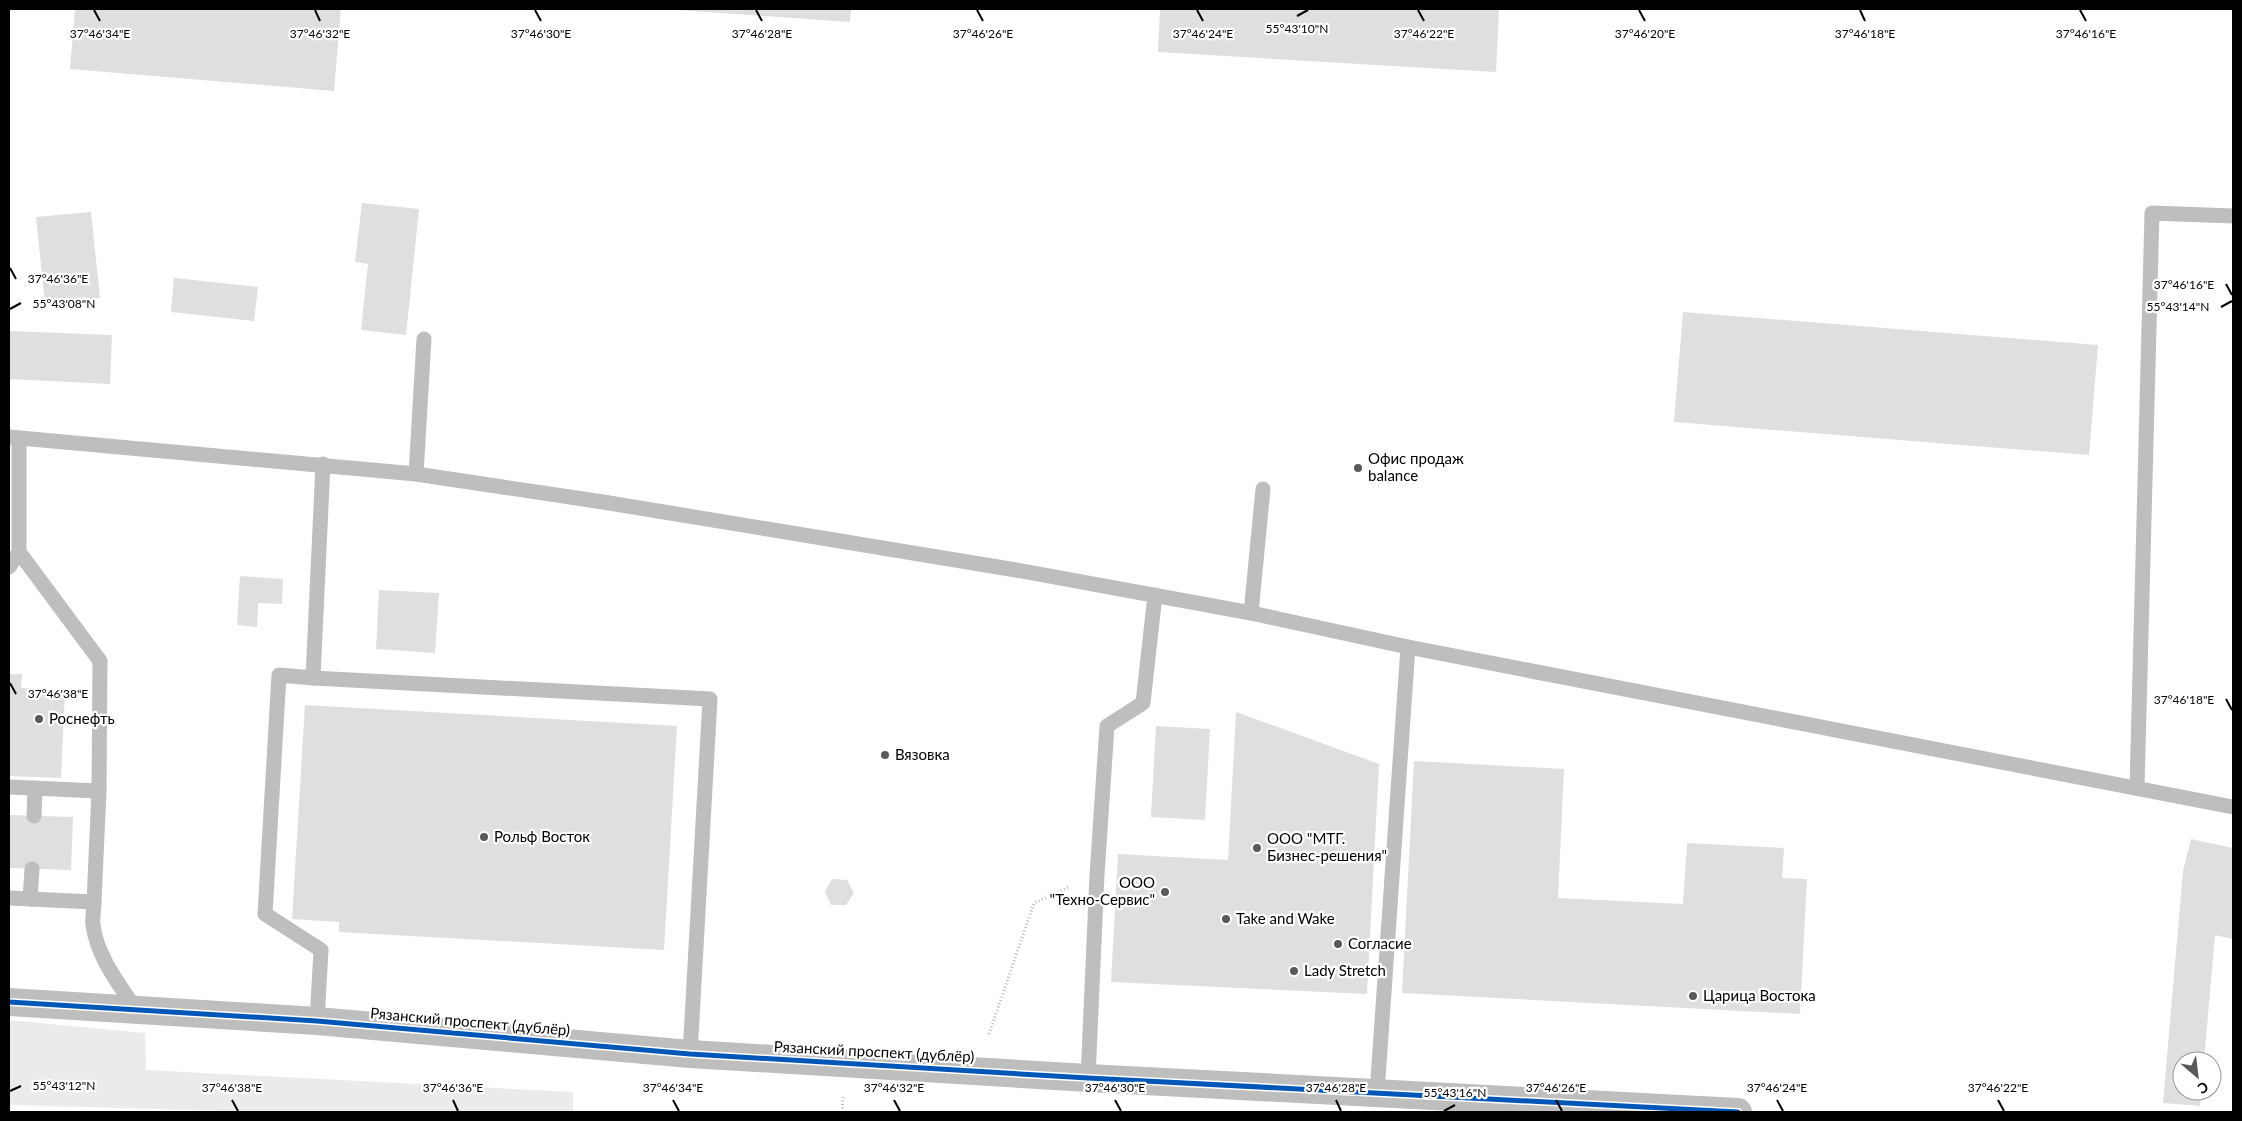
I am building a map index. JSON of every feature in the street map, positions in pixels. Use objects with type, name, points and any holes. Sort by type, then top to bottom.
[{"type":"street","name":"Рязанский проспект (дублёр)","points":[[9,1002],[135,1008],[316,1021],[690,1054],[1088,1078],[1738,1112]]},
{"type":"lane","points":[[2137,788],[2152,213],[2233,216]]},
{"type":"lane","points":[[416,474],[424,338]]},
{"type":"lane","points":[[135,1008],[110,972],[97,942],[93,925],[99,790],[100,661],[19,552],[14,437],[416,474],[612,503],[1251,613],[1408,647],[2233,807]]},
{"type":"lane","points":[[313,678],[323,464]]},
{"type":"lane","points":[[1251,613],[1263,489]]},
{"type":"lane","points":[[9,567],[19,552]]},
{"type":"lane","points":[[1088,1078],[1097,875],[1107,726],[1143,703],[1155,595]]},
{"type":"lane","points":[[1377,1093],[1408,647]]},
{"type":"lane","points":[[316,1021],[321,950],[265,914],[279,675],[710,699],[690,1054]]},
{"type":"lane","points":[[9,787],[99,790]]},
{"type":"lane","points":[[34,816],[35,788]]},
{"type":"lane","points":[[30,899],[32,869]]},
{"type":"lane","points":[[9,898],[94,902]]},
{"type":"path","points":[[989,1034],[1034,903],[1097,875]]},
{"type":"shaded area","points":[[9,1020],[145,1033],[146,1070],[573,1092],[573,1112],[266,1112],[9,1105]]},
{"type":"building","points":[[75,9],[341,9],[334,91],[70,69]]},
{"type":"building","points":[[664,9],[851,9],[850,22]]},
{"type":"building","points":[[1160,9],[1499,9],[1496,72],[1158,52]]},
{"type":"building","points":[[362,203],[419,209],[406,335],[361,330],[368,264],[355,262]]},
{"type":"building","points":[[91,212],[100,298],[45,304],[36,217]]},
{"type":"building","points":[[174,278],[258,287],[254,321],[171,312]]},
{"type":"building","points":[[1683,312],[2098,345],[2089,455],[1674,422]]},
{"type":"building","points":[[9,331],[112,335],[110,384],[9,379]]},
{"type":"building","points":[[240,576],[283,579],[282,604],[258,603],[257,627],[237,625]]},
{"type":"building","points":[[379,590],[439,593],[435,653],[376,649]]},
{"type":"building","points":[[9,674],[22,674],[21,688],[65,690],[61,778],[9,776]]},
{"type":"building","name":"Рольф Восток","points":[[305,705],[677,726],[664,950],[339,932],[339,922],[292,919]]},
{"type":"building","points":[[1236,712],[1379,764],[1367,994],[1111,982],[1118,854],[1228,860]]},
{"type":"building","points":[[1156,726],[1210,729],[1205,820],[1151,817]]},
{"type":"building","points":[[1414,761],[1564,769],[1558,898],[1683,904],[1687,843],[1784,848],[1782,878],[1807,879],[1800,1014],[1402,993]]},
{"type":"building","points":[[9,815],[73,817],[71,870],[9,868]]},
{"type":"building","points":[[2191,839],[2233,848],[2233,939],[2215,935],[2205,1051],[2172,1051],[2172,1101],[2201,1101],[2200,1106],[2163,1103],[2183,871]]},
{"type":"building","points":[[832,879],[847,880],[854,893],[846,905],[831,905],[825,892]]},
{"type":"cycle path","points":[[9,1002],[317,1021],[690,1054],[1088,1078],[1738,1112]]},
{"type":"place","name":"Офис продаж balance","points":[[1358,468]]},
{"type":"place","name":"Роснефть","points":[[39,719]]},
{"type":"place","name":"Вязовка","points":[[885,755]]},
{"type":"place","name":"Рольф Восток","points":[[484,837]]},
{"type":"place","name":"ООО \"МТГ. Бизнес-решения\"","points":[[1257,848]]},
{"type":"place","name":"ООО \"Техно-Сервис\"","points":[[1165,892]]},
{"type":"place","name":"Take and Wake","points":[[1226,919]]},
{"type":"place","name":"Согласие","points":[[1338,944]]},
{"type":"place","name":"Lady Stretch","points":[[1294,971]]},
{"type":"place","name":"Царица Востока","points":[[1693,996]]}]
